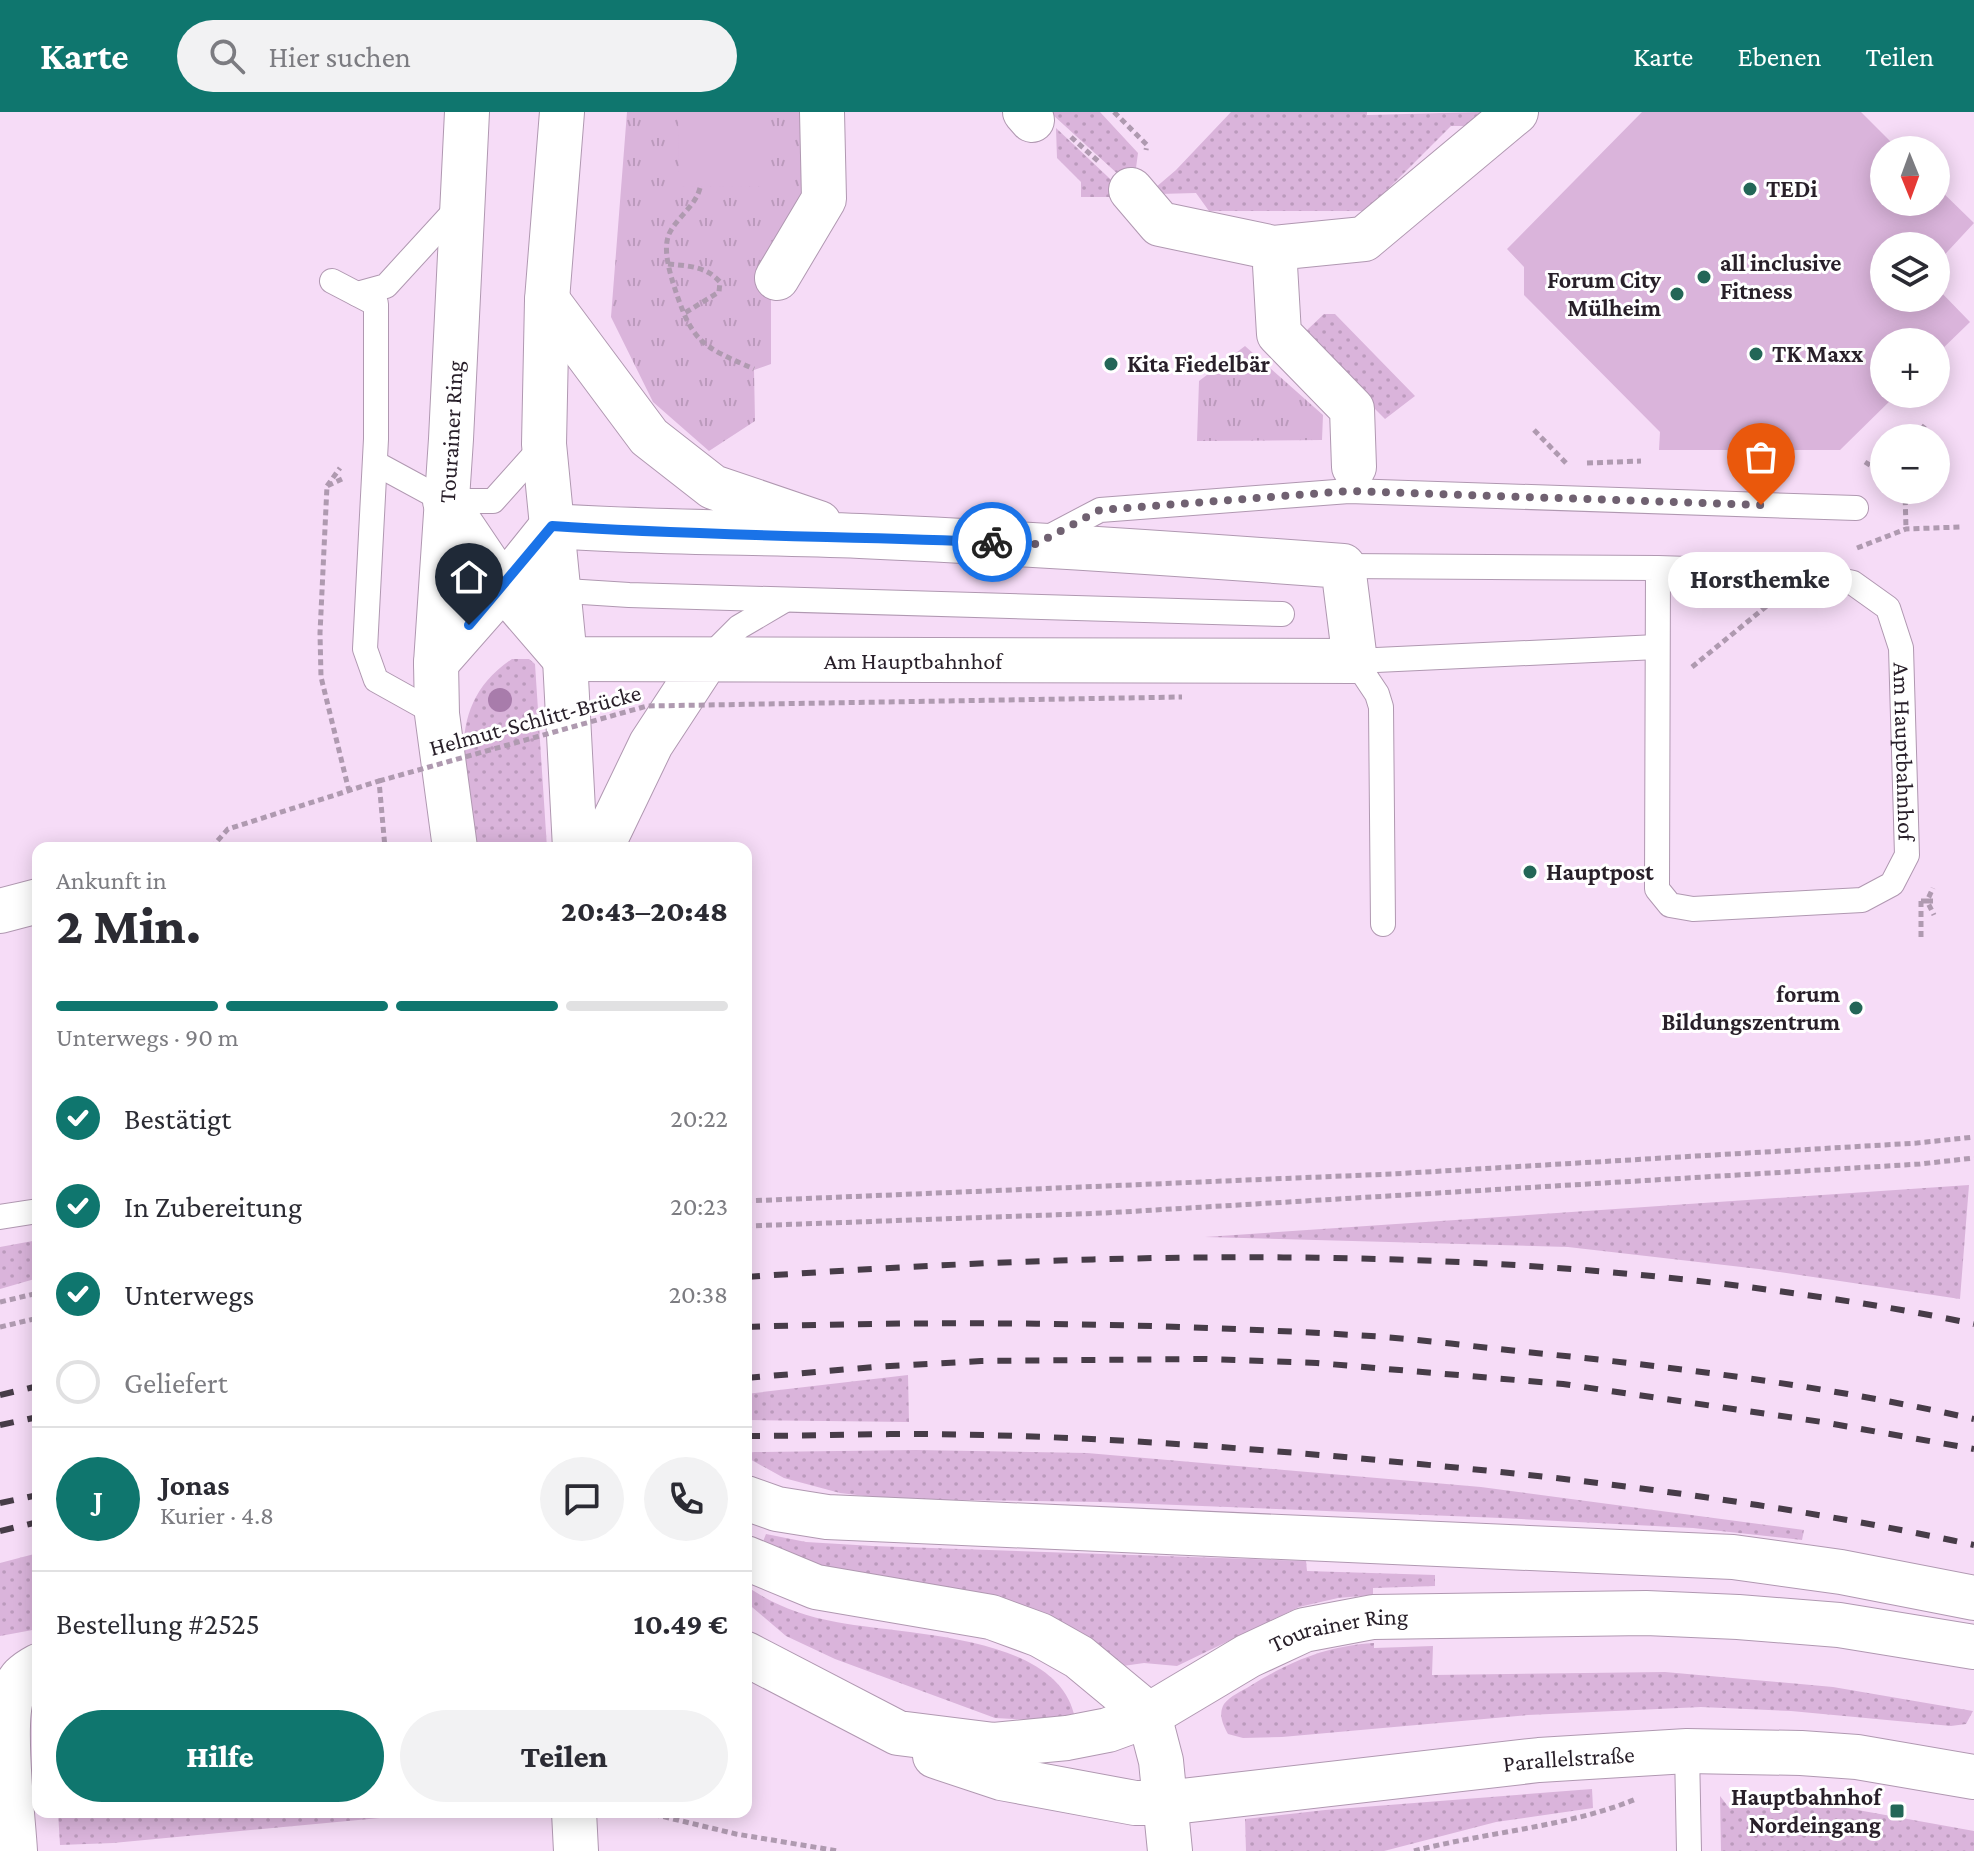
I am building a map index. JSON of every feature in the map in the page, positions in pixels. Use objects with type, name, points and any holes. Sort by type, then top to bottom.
[{"type":"main road","name":"Tourainer Ring","points":[[454,842],[437,714],[436,663],[467,112]]},
{"type":"main road","points":[[562,112],[547,300],[544,444],[565,659],[575,842]]},
{"type":"main road","points":[[777,278],[824,199],[822,112]]},
{"type":"main road","points":[[1118,179],[1160,224],[1274,248],[1392,237],[1516,112]]},
{"type":"main road","points":[[1274,248],[1279,334],[1352,409],[1354,467]]},
{"type":"main road","points":[[547,300],[649,437],[713,487],[855,536]]},
{"type":"main road","points":[[445,501],[503,587],[565,659]]},
{"type":"main road","points":[[436,663],[552,526]]},
{"type":"main road","name":"Am Hauptbahnhof","points":[[552,526],[652,533],[855,536],[1036,544],[1343,566]]},
{"type":"main road","points":[[1343,566],[1355,661]]},
{"type":"main road","name":"Am Hauptbahnhof","points":[[565,659],[1355,661]]},
{"type":"main road","points":[[604,842],[651,744],[706,660]]},
{"type":"main road","points":[[0,911],[32,903]]},
{"type":"main road","points":[[752,1500],[777,1509],[827,1517],[1733,1557],[1841,1572],[1974,1598]]},
{"type":"main road","points":[[752,1560],[816,1587],[991,1617],[1040,1635],[1079,1657],[1149,1715],[1161,1761],[1170,1851]]},
{"type":"main road","name":"Tourainer Ring","points":[[752,1657],[898,1733],[994,1745],[1067,1738],[1108,1730],[1149,1715],[1248,1656],[1304,1630],[1373,1617],[1631,1613],[1738,1617],[1839,1625],[1974,1647]]},
{"type":"main road","points":[[15,1851],[8,1727],[12,1695],[23,1674],[32,1669]]},
{"type":"main road","name":"Parallelstraße","points":[[898,1733],[940,1759],[1001,1778],[1135,1803],[1165,1803],[1539,1760],[1687,1751],[1857,1757],[1974,1777]]},
{"type":"main road","points":[[574,1818],[576,1851]]},
{"type":"lane","points":[[437,714],[376,680],[365,649],[375,463],[373,295],[462,203]]},
{"type":"lane","points":[[332,281],[373,295]]},
{"type":"lane","points":[[375,463],[445,501],[493,501],[544,444]]},
{"type":"lane","points":[[1036,544],[1100,510],[1349,491],[1856,508]]},
{"type":"lane","name":"Am Hauptbahnhof","points":[[1343,566],[1658,568],[1809,573],[1853,583],[1888,608],[1901,648],[1907,855],[1892,884],[1862,900],[1693,909],[1670,905],[1657,889],[1658,568]]},
{"type":"lane","points":[[503,587],[785,600],[1282,614]]},
{"type":"lane","points":[[706,660],[739,627],[785,600]]},
{"type":"lane","name":"Am Hauptbahnhof","points":[[1355,661],[1657,647]]},
{"type":"lane","points":[[1355,661],[1377,694],[1381,707],[1383,924]]},
{"type":"lane","points":[[0,1217],[32,1212]]},
{"type":"lane","points":[[1687,1751],[1689,1851]]},
{"type":"path","points":[[1114,112],[1147,145]]},
{"type":"path","points":[[1040,120],[1118,179]]},
{"type":"path","points":[[700,188],[697,199],[669,235],[668,264],[691,330],[710,348],[754,369]]},
{"type":"path","points":[[668,264],[700,268],[713,274],[720,282],[719,292],[683,314]]},
{"type":"path","points":[[1534,430],[1566,463]]},
{"type":"path","points":[[1865,462],[1870,465]]},
{"type":"path","points":[[349,791],[321,677],[327,486],[375,463]]},
{"type":"path","points":[[1905,504],[1906,529]]},
{"type":"path","name":"Helmut-Schlitt-Brücke","points":[[216,842],[228,829],[379,781],[647,706],[1182,697]]},
{"type":"path","points":[[379,781],[384,842]]},
{"type":"path","points":[[1933,888],[1930,901],[1934,915]]},
{"type":"path","points":[[752,1201],[1407,1173],[1887,1145],[1974,1137]]},
{"type":"path","points":[[752,1226],[1105,1213],[1360,1199],[1974,1158]]},
{"type":"path","points":[[0,1302],[32,1294]]},
{"type":"path","points":[[0,1327],[32,1319]]},
{"type":"path","points":[[669,1818],[736,1834],[838,1851]]},
{"type":"green space","points":[[627,112],[812,112],[810,213],[771,277],[771,364],[754,370],[755,421],[709,451],[653,402],[611,317]]},
{"type":"green space","points":[[678,112],[771,112],[771,186],[679,187]]},
{"type":"green space","points":[[1037,112],[1100,112],[1138,153],[1134,183],[1131,186],[1053,115]]},
{"type":"green space","points":[[1231,112],[1367,112],[1367,115],[1483,112],[1470,126],[1451,126],[1366,211],[1209,211],[1196,193],[1159,194],[1155,188]]},
{"type":"green space","name":"all inclusive Fitness","points":[[1642,112],[1861,112],[1885,136],[1870,136],[1870,216],[1950,216],[1950,200],[1974,223],[1950,249],[1950,232],[1870,232],[1870,312],[1950,312],[1950,301],[1970,322],[1950,341],[1950,328],[1870,328],[1870,408],[1883,408],[1840,450],[1659,450],[1660,432],[1524,295],[1524,267],[1507,249]]},
{"type":"green space","points":[[1056,128],[1124,192],[1120,197],[1081,197],[1081,182],[1057,158]]},
{"type":"green space","points":[[1324,314],[1335,314],[1415,396],[1385,419],[1307,341],[1306,331]]},
{"type":"green space","points":[[1245,346],[1323,415],[1322,440],[1197,441],[1199,381]]},
{"type":"green space","points":[[512,659],[529,659],[535,664],[547,842],[476,842],[464,769],[464,744],[467,721],[475,698],[490,678]]},
{"type":"green space","points":[[1969,1185],[1960,1299],[1759,1269],[1568,1247],[1205,1237]]},
{"type":"green space","points":[[32,1241],[32,1280],[0,1289],[0,1247]]},
{"type":"green space","points":[[908,1375],[909,1422],[752,1420],[752,1393]]},
{"type":"green space","points":[[916,1450],[1087,1453],[1481,1487],[1804,1530],[1802,1540],[1693,1528],[1501,1518],[1101,1502],[891,1499],[840,1493],[784,1478],[752,1460],[754,1452]]},
{"type":"green space","points":[[766,1534],[806,1542],[873,1546],[1306,1561],[1307,1571],[1435,1575],[1435,1586],[1373,1588],[1373,1595],[1338,1598],[1299,1607],[1177,1666],[1144,1663],[1109,1668],[760,1549]]},
{"type":"green space","points":[[32,1555],[32,1630],[0,1636],[0,1563]]},
{"type":"green space","points":[[752,1590],[789,1609],[811,1616],[935,1635],[1007,1653],[1038,1667],[1061,1687],[1074,1714],[1034,1720],[995,1718],[835,1659],[786,1636],[752,1607]]},
{"type":"green space","points":[[1374,1643],[1374,1648],[1433,1646],[1432,1675],[1665,1672],[1833,1687],[1973,1711],[1966,1724],[1951,1726],[1791,1711],[1701,1707],[1528,1715],[1282,1737],[1243,1738],[1228,1734],[1221,1712],[1224,1704],[1236,1694],[1309,1656],[1340,1647]]},
{"type":"green space","points":[[1592,1789],[1593,1808],[1496,1822],[1384,1851],[1246,1851],[1245,1819]]},
{"type":"green space","points":[[1720,1796],[1730,1809],[1757,1797],[1841,1807],[1974,1831],[1974,1851],[1721,1851]]},
{"type":"green space","points":[[58,1818],[380,1818],[113,1843],[60,1845]]},
{"type":"railway","points":[[752,1277],[1122,1259],[1372,1259],[1623,1273],[1804,1295],[1974,1324]]},
{"type":"railway","points":[[752,1327],[1050,1324],[1375,1336],[1751,1379],[1974,1419]]},
{"type":"railway","points":[[752,1377],[981,1361],[1207,1359],[1317,1363],[1563,1384],[1822,1422],[1974,1449]]},
{"type":"railway","points":[[0,1395],[32,1387]]},
{"type":"railway","points":[[0,1425],[32,1418]]},
{"type":"railway","points":[[752,1436],[914,1434],[1045,1437],[1374,1460],[1574,1480],[1708,1498],[1841,1519],[1974,1545]]},
{"type":"railway","points":[[0,1503],[32,1496]]},
{"type":"railway","points":[[0,1531],[32,1523]]},
{"type":"way so far","points":[[992,542],[1036,544],[1100,510],[1349,491],[1761,505]]},
{"type":"place","name":"TEDi","points":[[1750,189]]},
{"type":"place","name":"all inclusive Fitness","points":[[1704,277]]},
{"type":"place","name":"Forum City Mülheim","points":[[1677,294]]},
{"type":"place","name":"TK Maxx","points":[[1756,354]]},
{"type":"place","name":"Kita Fiedelbär","points":[[1111,364]]},
{"type":"place","name":"Horsthemke","points":[[1761,505]]},
{"type":"place","name":"Hauptpost","points":[[1530,872]]},
{"type":"place","name":"forum Bildungszentrum","points":[[1856,1008]]},
{"type":"place","name":"Hauptbahnhof Nordeingang","points":[[1897,1811]]},
{"type":"route","points":[[469,625],[552,526],[652,533],[992,542]]}]
